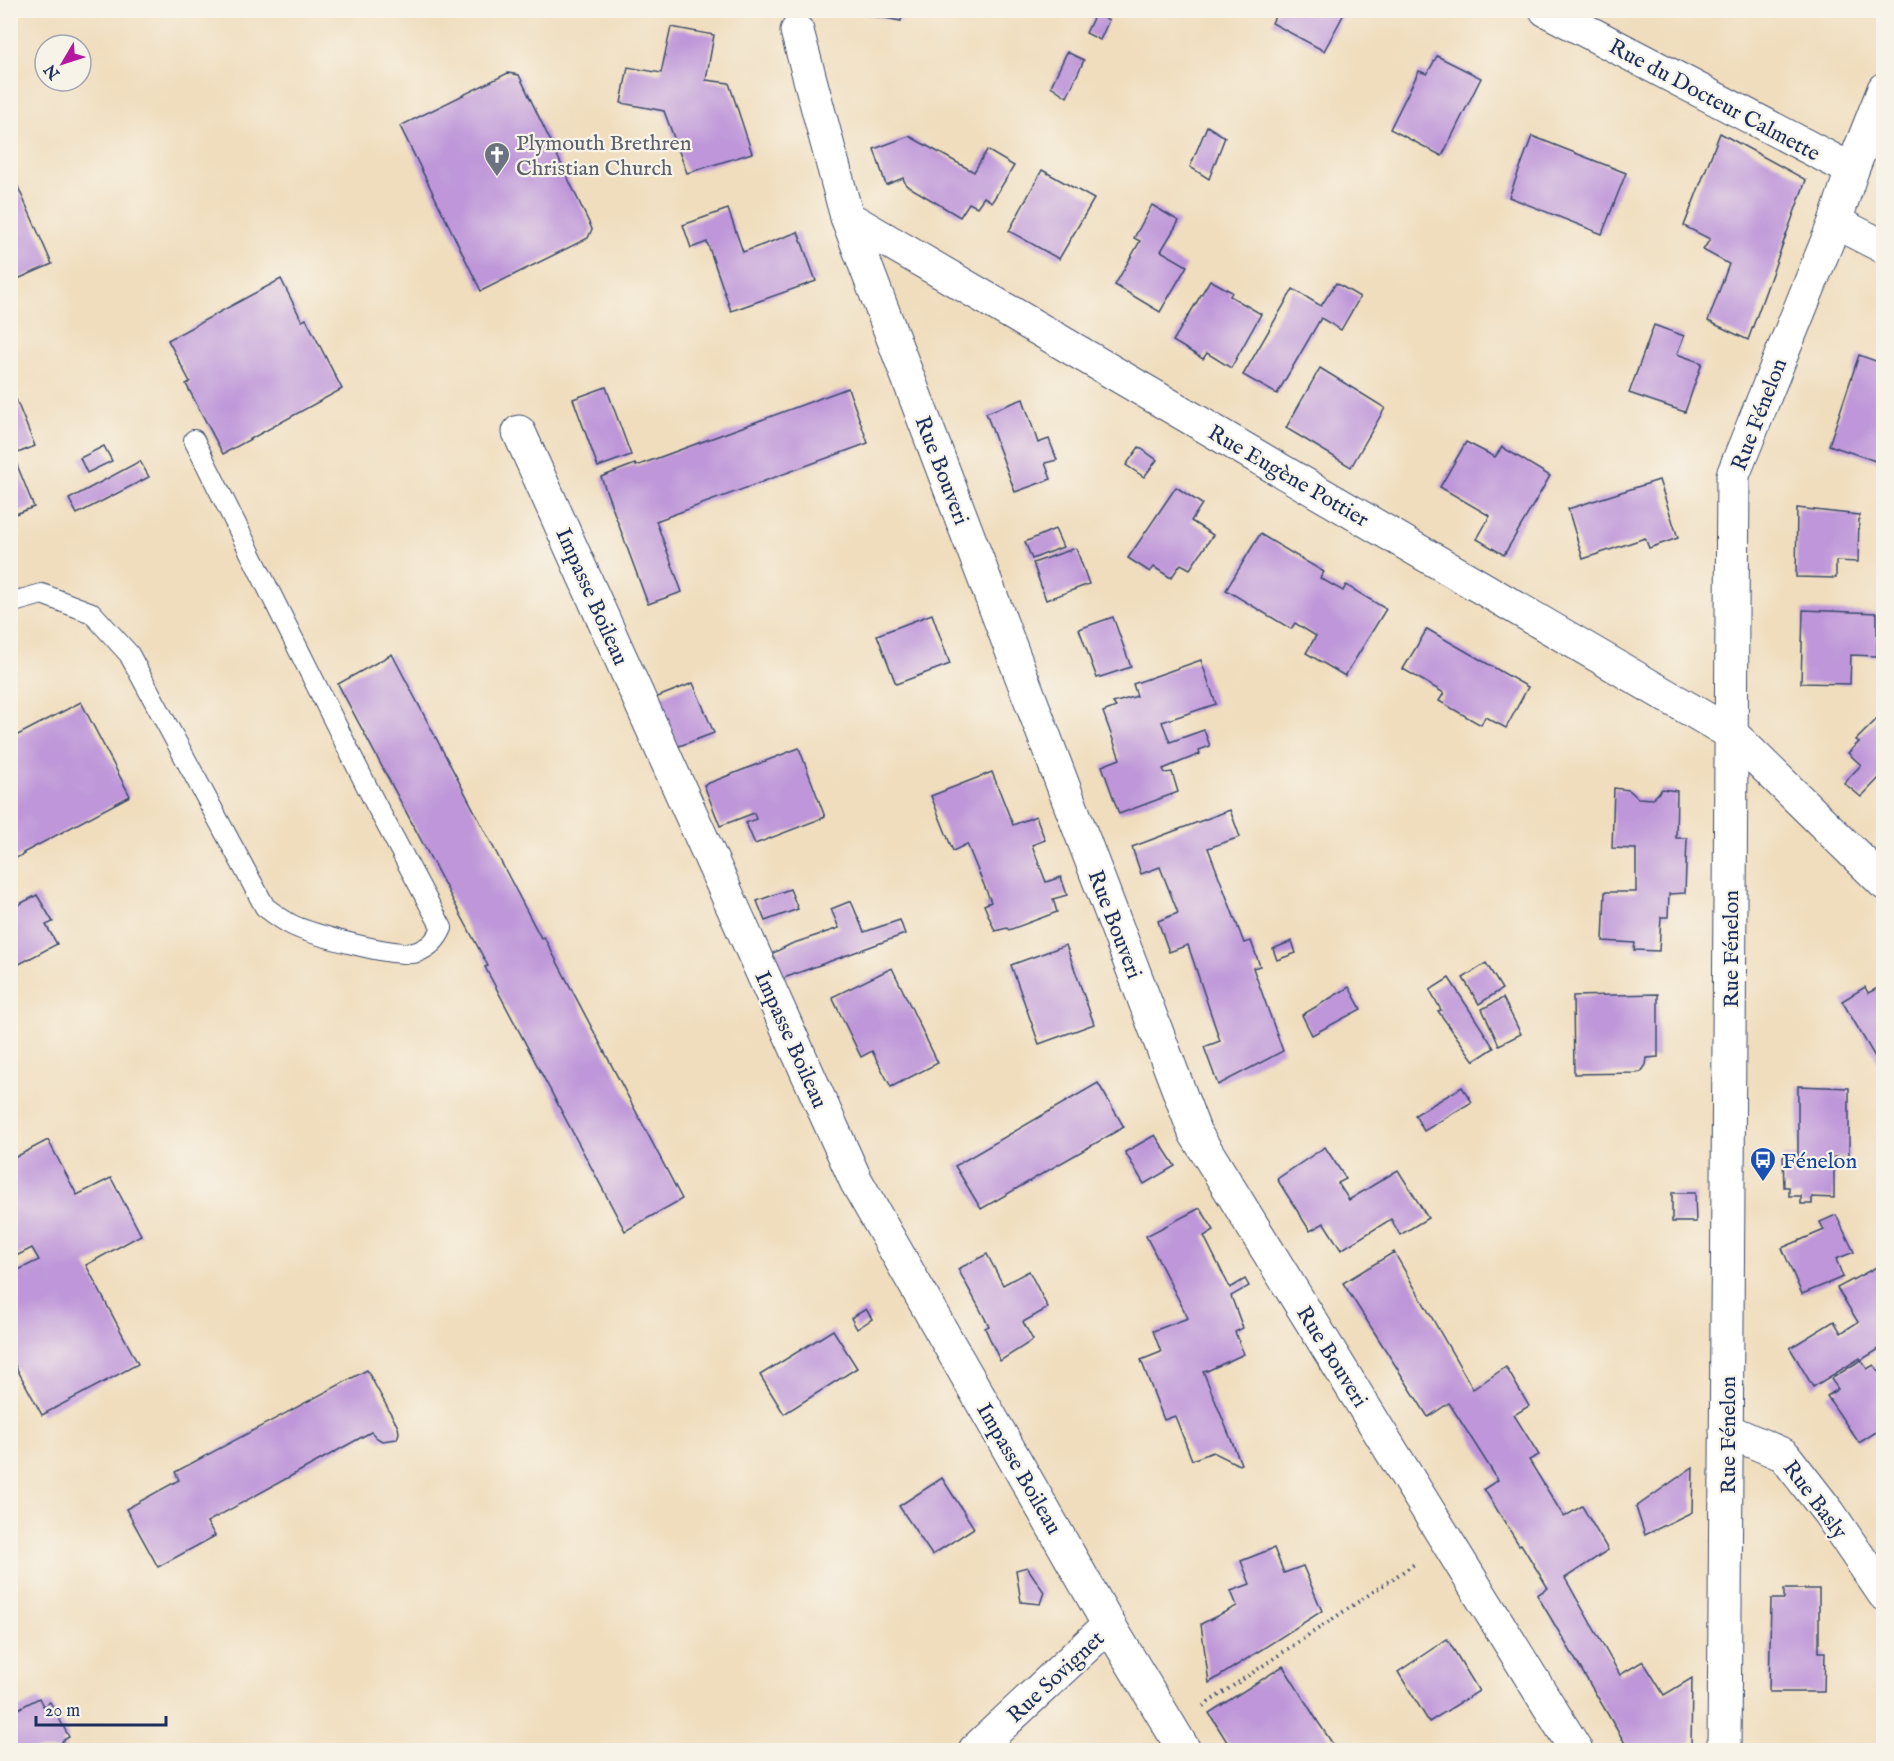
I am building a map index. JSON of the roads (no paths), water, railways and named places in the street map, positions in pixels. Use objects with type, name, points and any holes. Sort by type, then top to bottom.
[{"type":"street","name":"Rue du Docteur Calmette","points":[[1546,10],[1852,170]]},
{"type":"street","name":"Rue Bouveri","points":[[797,31],[847,217],[1195,1133],[1576,1750]]},
{"type":"street","name":"Rue Fénelon","points":[[1724,1750],[1733,475],[1835,222],[1852,170],[1884,89]]},
{"type":"street","name":"Rue Eugène Pottier","points":[[847,217],[1732,734],[1884,883]]},
{"type":"street","points":[[1835,222],[1884,246]]},
{"type":"street","name":"Impasse Boileau","points":[[519,432],[856,1181],[1109,1625],[1177,1739]]},
{"type":"street","name":"Rue Basly","points":[[1726,1430],[1784,1455],[1829,1513],[1884,1594]]},
{"type":"street","name":"Rue Sovignet","points":[[975,1750],[1109,1625]]},
{"type":"lane","points":[[10,603],[42,594],[92,613],[129,654],[265,907],[292,925],[376,950],[415,953],[437,940],[442,928],[375,803],[194,440]]},
{"type":"place","name":"Plymouth Brethren Christian Church","points":[[497,178]]},
{"type":"place","name":"Fénelon","points":[[1763,1183]]}]
